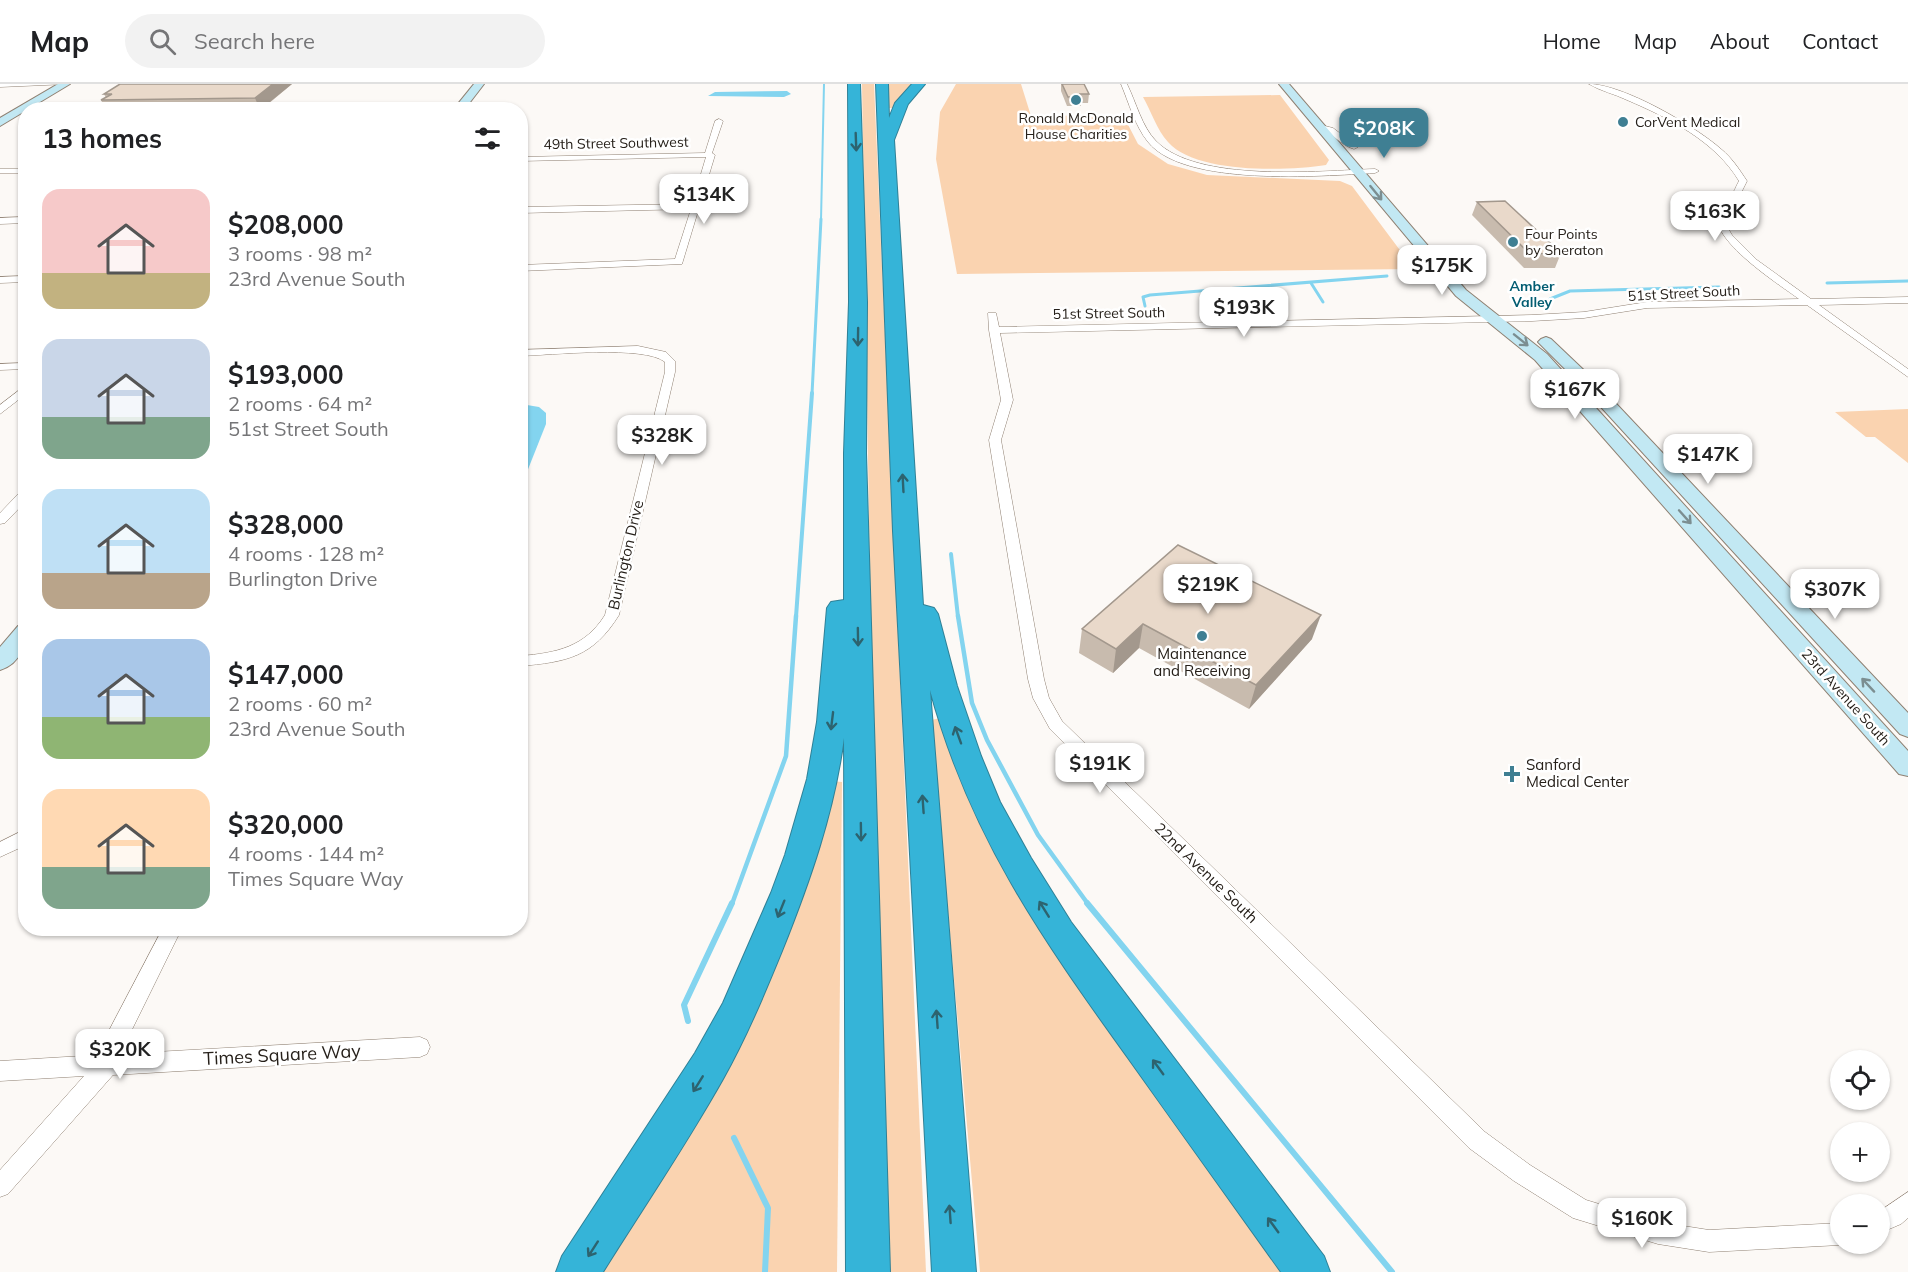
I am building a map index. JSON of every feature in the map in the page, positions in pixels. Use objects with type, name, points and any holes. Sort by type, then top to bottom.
[{"type":"highway","points":[[882,84],[882,114],[887,142],[905,531],[954,1272]]},
{"type":"highway","points":[[887,142],[892,122],[902,103],[919,84]]},
{"type":"highway","points":[[853,85],[858,302],[855,453],[868,1272]]},
{"type":"highway","points":[[578,1272],[720,1046],[737,1015],[802,855],[823,779],[832,722],[855,453]]},
{"type":"highway","points":[[905,531],[947,704],[995,824],[1059,933],[1308,1272]]},
{"type":"street","points":[[0,85],[65,84]]},
{"type":"street","points":[[35,102],[65,84]]},
{"type":"street","points":[[464,102],[479,84]]},
{"type":"street","points":[[1124,84],[1153,143],[1177,159],[1212,169],[1258,174],[1375,171]]},
{"type":"street","name":"23rd Avenue South","points":[[1284,84],[1461,293],[1546,342],[1585,380],[1908,728]]},
{"type":"street","name":"23rd Avenue South","points":[[1299,84],[1432,238]]},
{"type":"street","points":[[1592,84],[1643,103],[1715,148],[1732,162],[1743,181],[1734,197],[1722,211],[1721,223],[1728,236],[1754,262],[1908,374]]},
{"type":"street","name":"23rd Avenue South","points":[[1307,111],[1323,124],[1335,126]]},
{"type":"street","points":[[0,123],[18,112]]},
{"type":"street","points":[[528,268],[666,265],[679,262],[719,121]]},
{"type":"street","name":"23rd Avenue South","points":[[1322,127],[1329,128],[1343,142],[1354,147]]},
{"type":"street","name":"49th Street Southwest","points":[[528,159],[710,155]]},
{"type":"street","points":[[0,171],[18,171]]},
{"type":"street","points":[[528,210],[696,206]]},
{"type":"street","points":[[0,221],[18,220]]},
{"type":"street","name":"23rd Avenue South","points":[[1446,255],[1541,357],[1908,767]]},
{"type":"street","points":[[0,280],[18,279]]},
{"type":"street","name":"51st Street South","points":[[993,322],[1504,318],[1584,315],[1647,305],[1908,300]]},
{"type":"street","name":"22nd Avenue South","points":[[993,322],[1007,400],[995,440],[1036,679],[1041,698],[1056,725],[1477,1140],[1522,1173],[1581,1210],[1658,1233],[1709,1241],[1830,1235]]},
{"type":"street","name":"Burlington Drive","points":[[528,353],[638,349],[662,354],[670,361],[670,372],[612,615],[601,635],[582,649],[556,658],[528,660]]},
{"type":"street","points":[[0,367],[18,366]]},
{"type":"street","points":[[0,411],[18,395]]},
{"type":"street","points":[[0,501],[18,496]]},
{"type":"street","points":[[0,520],[18,501]]},
{"type":"street","points":[[0,662],[18,641]]},
{"type":"street","points":[[0,850],[18,840]]},
{"type":"street","points":[[0,1186],[108,1065],[111,1047],[169,936]]},
{"type":"street","name":"Times Square Way","points":[[0,1071],[420,1047]]},
{"type":"street","points":[[1890,1217],[1908,1203]]},
{"type":"shaded area","points":[[862,84],[874,84],[926,1272],[881,1272]]},
{"type":"shaded area","points":[[887,84],[914,84],[895,108],[889,108]]},
{"type":"shaded area","points":[[956,84],[1021,84],[1031,116],[1123,115],[1138,144],[1168,164],[1207,175],[1340,181],[1352,186],[1414,269],[957,274],[936,159],[940,112]]},
{"type":"shaded area","points":[[1280,95],[1329,160],[1326,165],[1266,169],[1220,165],[1199,160],[1181,152],[1168,142],[1157,126],[1143,97]]},
{"type":"shaded area","points":[[1908,409],[1908,463],[1875,437],[1866,437],[1835,412]]},
{"type":"shaded area","points":[[941,718],[1292,1272],[980,1272],[931,720]]},
{"type":"shaded area","points":[[831,781],[842,782],[837,1272],[597,1272]]},
{"type":"water","points":[[787,91],[791,94],[784,97],[708,96],[715,92]]},
{"type":"water","points":[[528,405],[539,407],[546,413],[546,424],[528,469]]},
{"type":"building","points":[[120,84],[273,84],[255,98],[101,100],[112,94],[104,94]]},
{"type":"building","points":[[1062,84],[1084,84],[1089,94],[1080,94],[1081,97],[1068,97]]},
{"type":"building","points":[[1505,201],[1561,253],[1530,254],[1477,202]]},
{"type":"building","name":"Maintenance and Receiving","points":[[1178,545],[1321,615],[1256,685],[1143,624],[1116,649],[1082,629]]},
{"type":"waterway","points":[[821,220],[824,84]]},
{"type":"waterway","points":[[812,394],[821,219]]},
{"type":"waterway","points":[[1145,306],[1143,297],[1150,295],[1387,276]]},
{"type":"waterway","points":[[1827,283],[1908,281]]},
{"type":"waterway","points":[[1311,283],[1323,302]]},
{"type":"waterway","points":[[1550,299],[1570,291],[1719,287]]},
{"type":"waterway","points":[[796,617],[812,393]]},
{"type":"waterway","points":[[951,554],[958,617]]},
{"type":"waterway","points":[[732,904],[786,756],[796,616]]},
{"type":"waterway","points":[[958,616],[972,703],[987,740],[1038,835],[1088,904]]},
{"type":"waterway","points":[[688,1021],[684,1005],[732,903]]},
{"type":"waterway","points":[[1087,903],[1392,1272]]},
{"type":"waterway","points":[[734,1138],[768,1208],[765,1272]]},
{"type":"place","name":"Ronald McDonald House Charities","points":[[1076,100]]},
{"type":"place","name":"CorVent Medical","points":[[1623,122]]},
{"type":"place","name":"Four Points by Sheraton","points":[[1513,242]]},
{"type":"place","name":"Maintenance and Receiving","points":[[1202,636]]},
{"type":"place","name":"Sanford Medical Center","points":[[1512,774]]},
{"type":"district","name":"Amber Valley","points":[[1532,294]]}]
